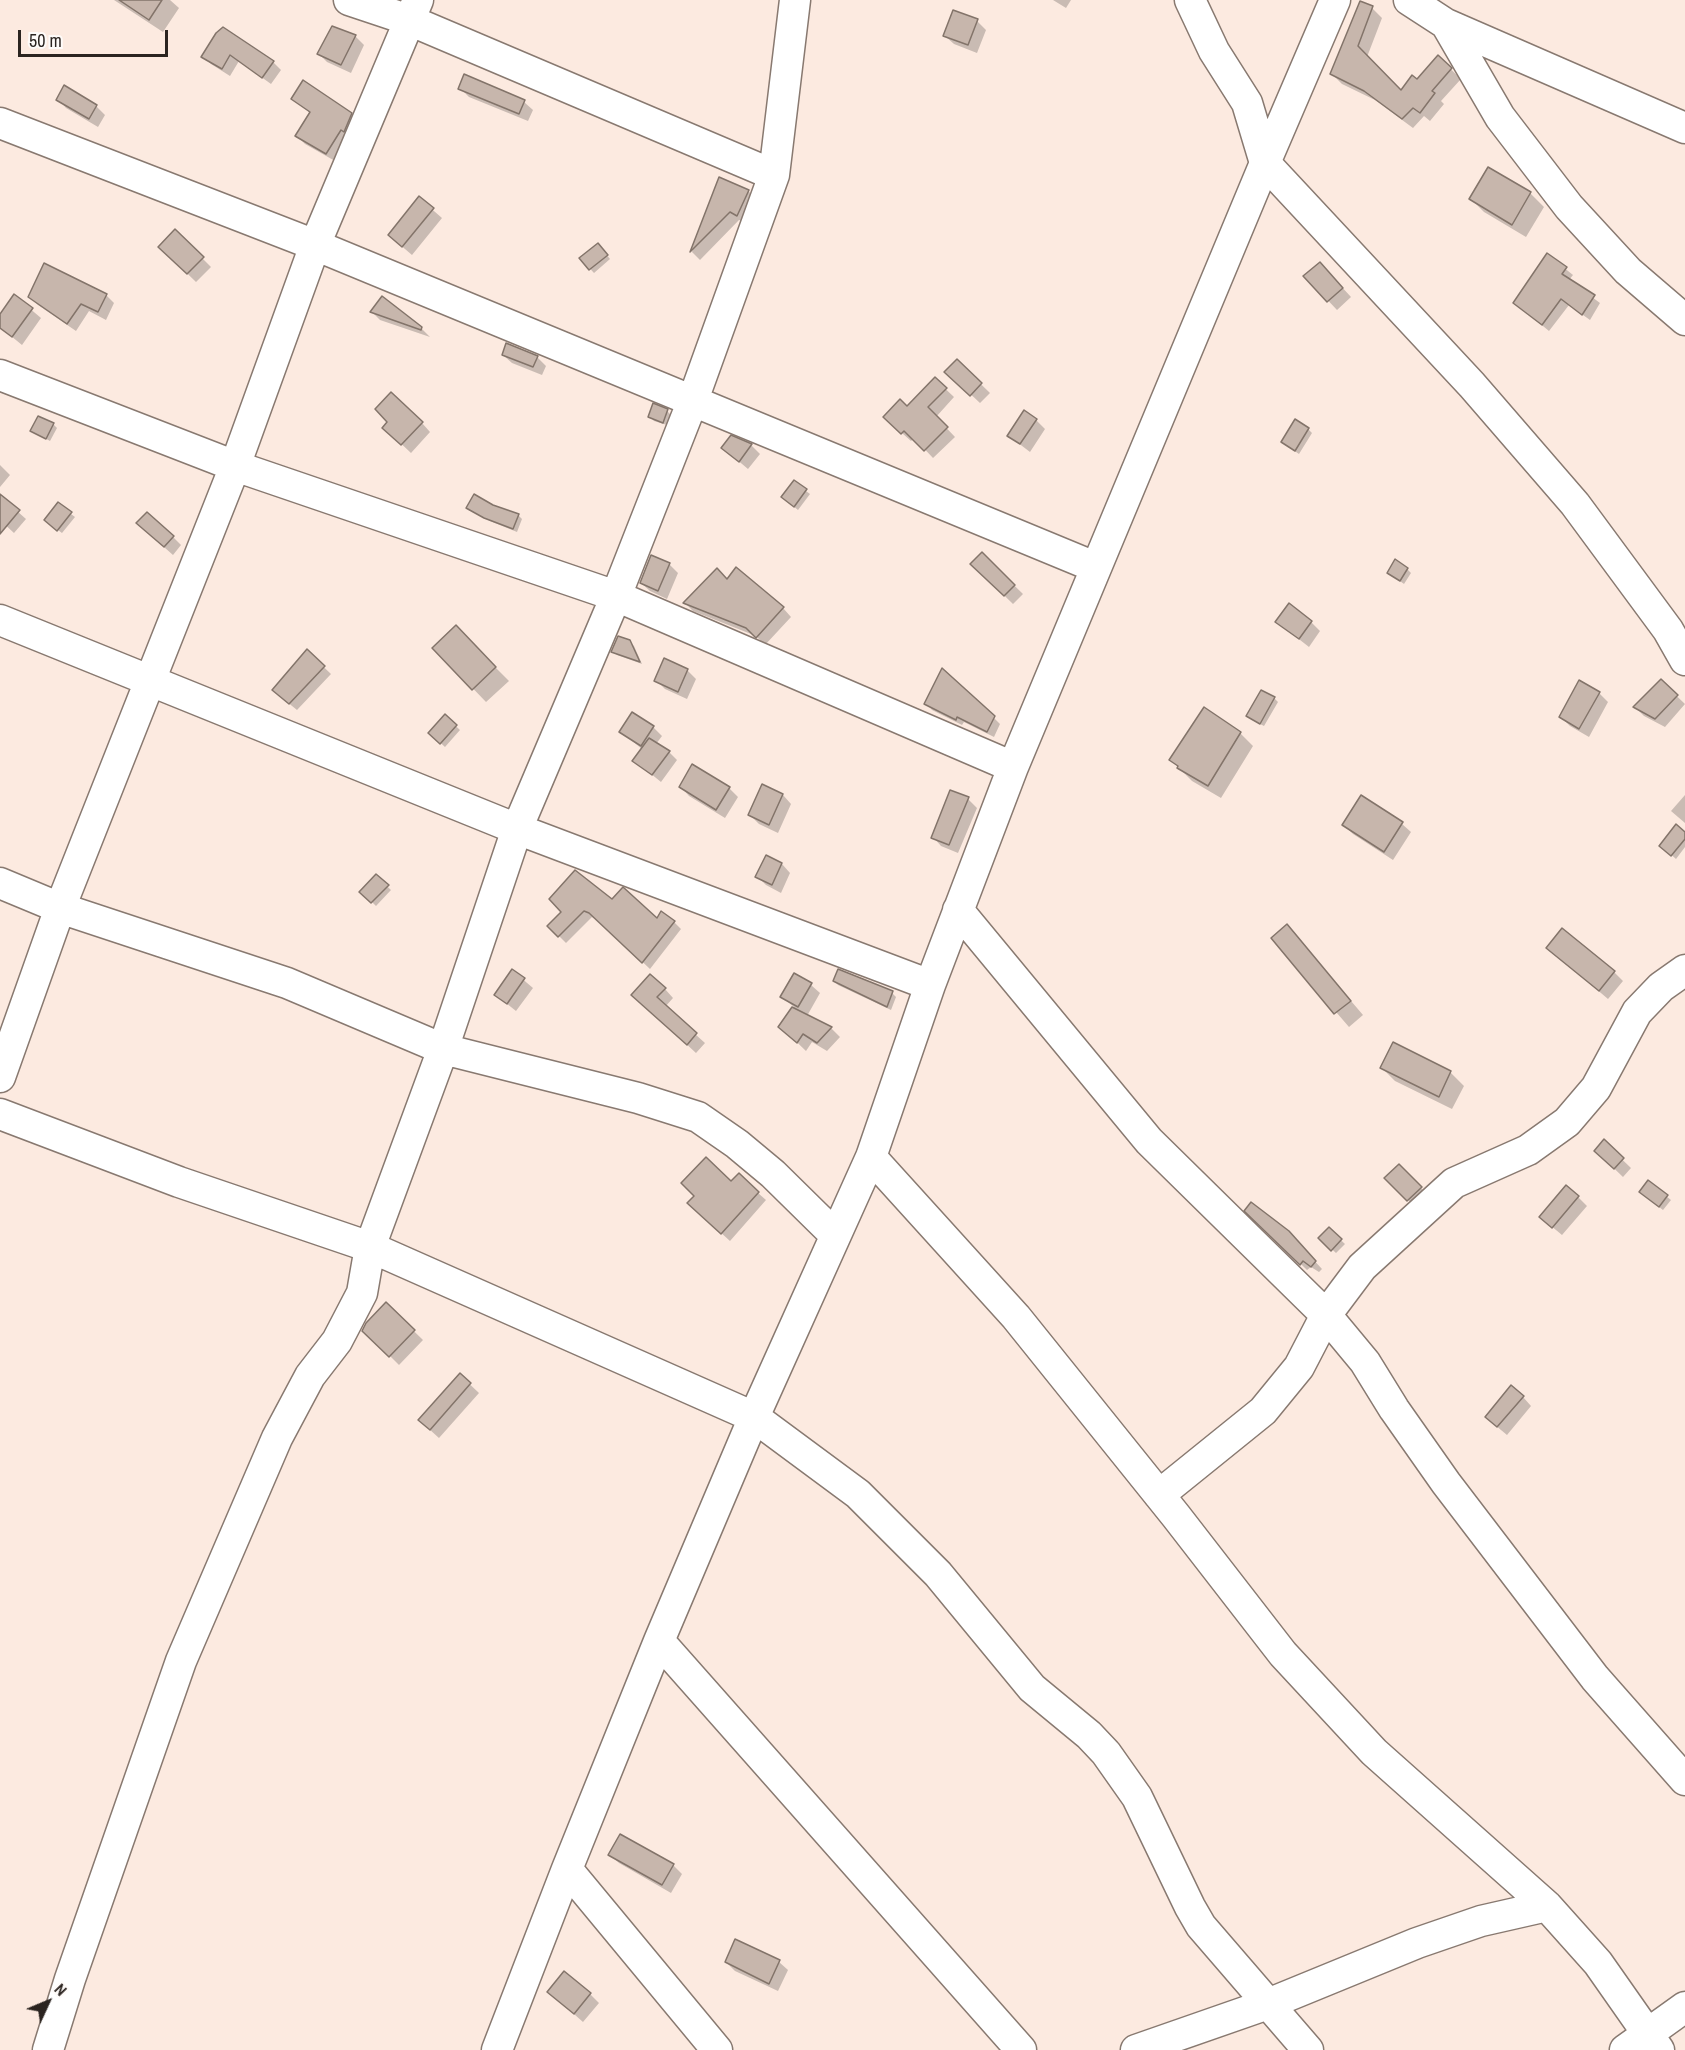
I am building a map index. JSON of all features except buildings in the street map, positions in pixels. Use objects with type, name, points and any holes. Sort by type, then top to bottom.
[{"type":"street","points":[[349,0],[413,10],[774,175]]},
{"type":"street","points":[[48,2050],[70,1979],[181,1661],[277,1438],[310,1376],[337,1341],[362,1293],[370,1247],[443,1049],[517,829],[616,596],[693,400],[774,175],[795,0]]},
{"type":"street","points":[[1190,0],[1214,51],[1247,103],[1265,163],[1472,385],[1575,504],[1668,630],[1685,660]]},
{"type":"street","points":[[497,2050],[659,1641],[754,1417],[871,1157],[930,985],[1013,767],[1095,567],[1335,0]]},
{"type":"street","points":[[1409,0],[1446,24],[1685,128]]},
{"type":"street","points":[[0,1077],[60,908],[235,466],[315,245],[413,10]]},
{"type":"street","points":[[1446,24],[1500,117],[1569,207],[1628,271],[1685,320]]},
{"type":"street","points":[[0,123],[315,245],[1095,567]]},
{"type":"street","points":[[0,375],[235,466],[616,596],[1013,767]]},
{"type":"street","points":[[0,620],[517,829],[930,985]]},
{"type":"street","points":[[0,883],[60,908],[287,983],[443,1049],[638,1098],[698,1117],[737,1144],[773,1174],[835,1235]]},
{"type":"street","points":[[958,910],[1149,1141],[1326,1315],[1365,1362],[1394,1409],[1446,1483],[1595,1678],[1685,1780]]},
{"type":"street","points":[[1160,1495],[1263,1411],[1299,1367],[1326,1315],[1362,1267],[1454,1183],[1528,1150],[1567,1122],[1596,1088],[1638,1012],[1661,987],[1685,970]]},
{"type":"street","points":[[0,1114],[179,1182],[370,1247],[754,1417],[858,1494],[938,1574],[1032,1688],[1089,1735],[1106,1753],[1137,1797],[1201,1926],[1308,2050]]},
{"type":"street","points":[[871,1157],[1016,1317],[1160,1495],[1282,1654],[1374,1752],[1547,1906],[1598,1963],[1653,2041]]},
{"type":"street","points":[[659,1641],[1021,2050]]},
{"type":"street","points":[[567,1869],[717,2050]]},
{"type":"street","points":[[1136,2050],[1268,2004],[1417,1943],[1481,1921],[1547,1906]]},
{"type":"street","points":[[1625,2050],[1653,2041],[1685,2007]]}]
